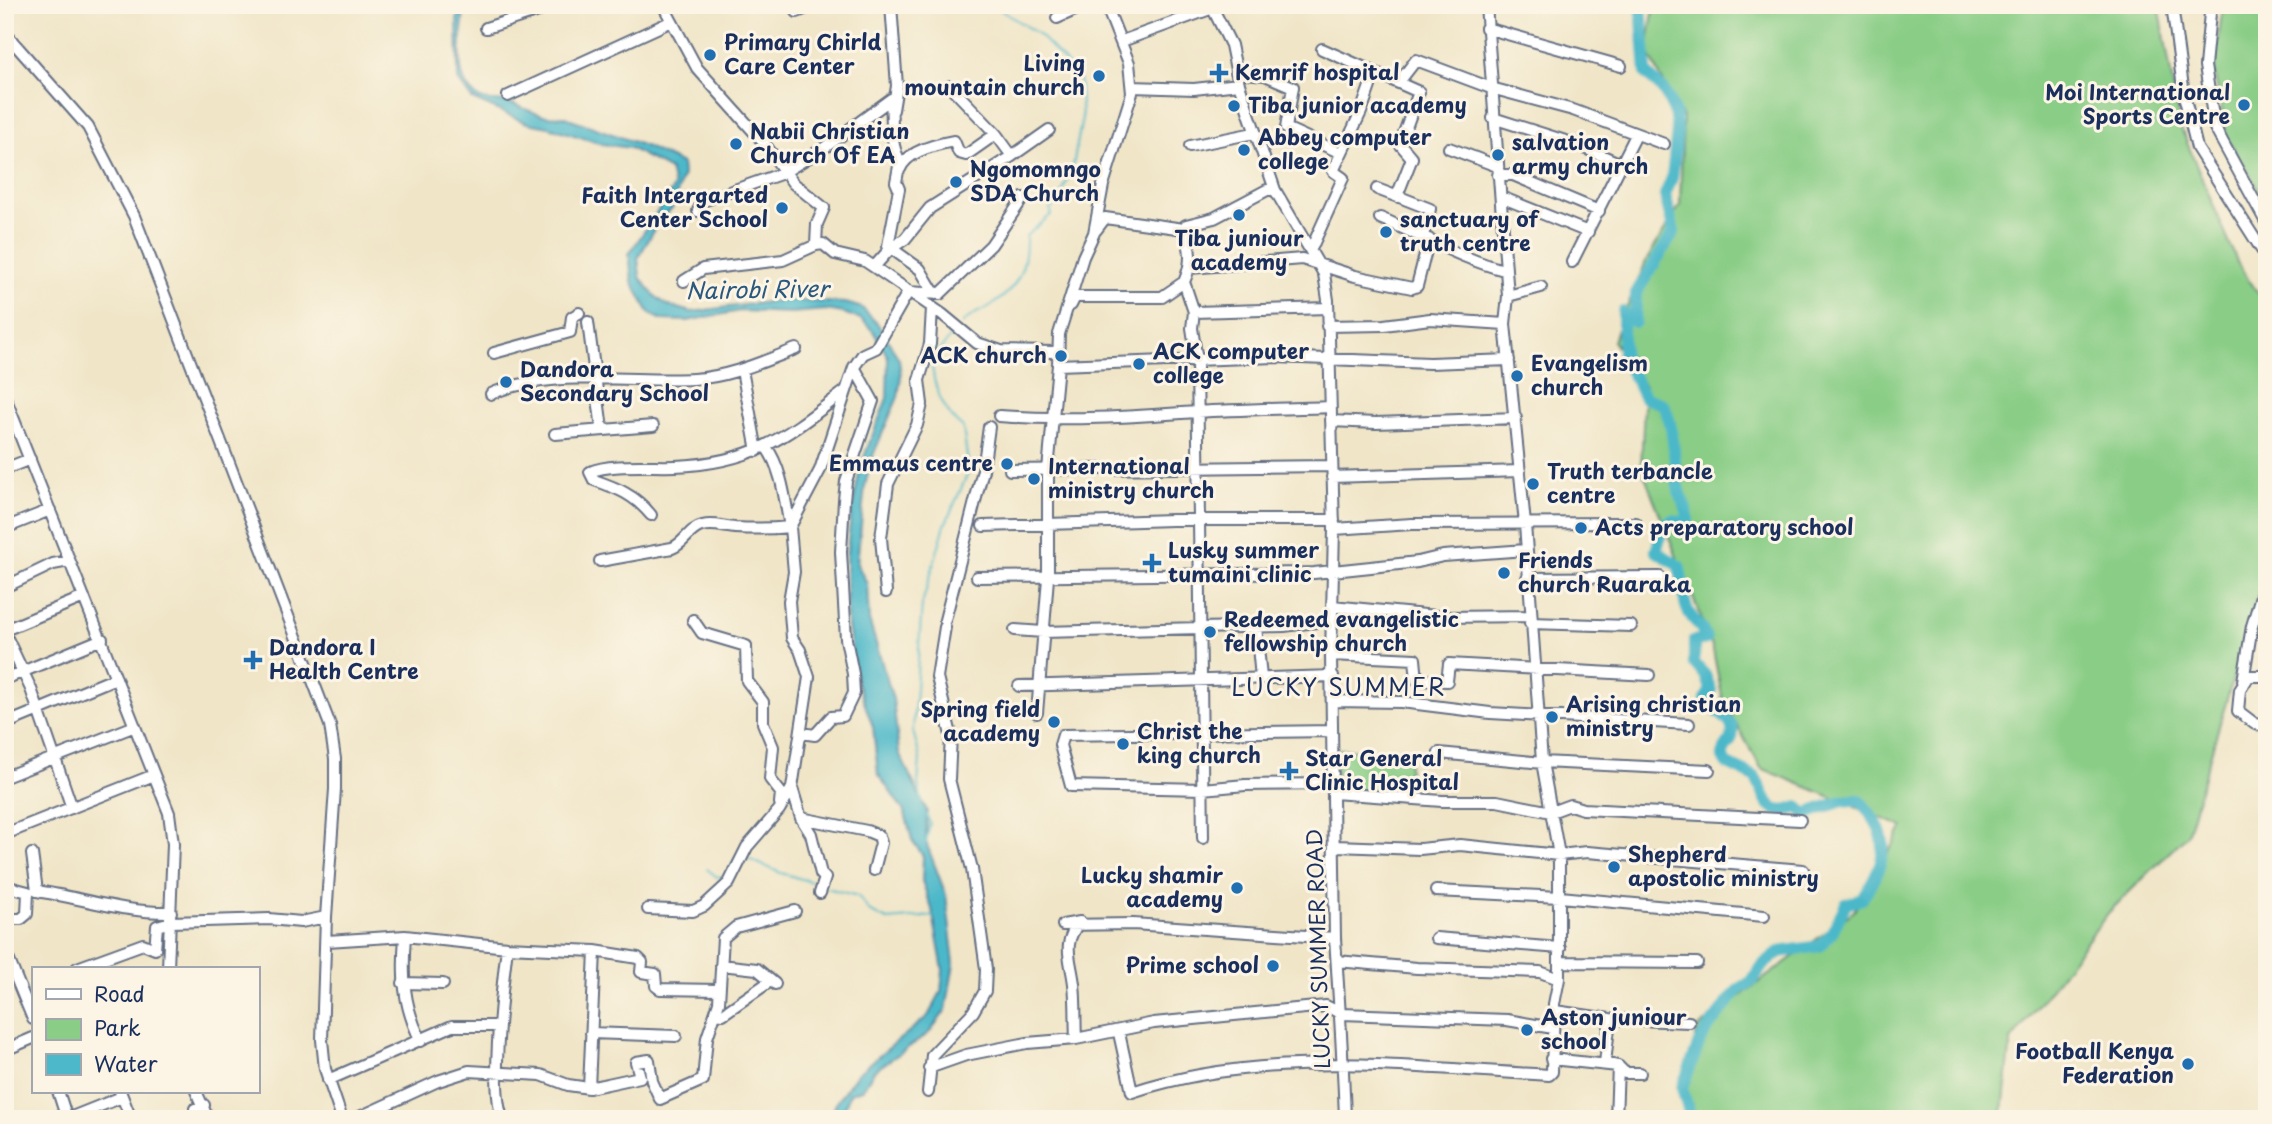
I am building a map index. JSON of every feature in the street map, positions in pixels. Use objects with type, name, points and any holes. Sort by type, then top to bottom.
[{"type":"street","points":[[486,29],[557,5]]},
{"type":"street","points":[[663,5],[696,68],[793,183],[824,208],[817,224],[816,245]]},
{"type":"street","points":[[797,12],[815,5]]},
{"type":"street","points":[[890,249],[889,232],[899,190],[900,161],[893,150],[896,36],[891,5]]},
{"type":"street","points":[[1057,18],[1086,5]]},
{"type":"street","points":[[1094,233],[1103,185],[1132,87],[1122,41],[1106,5]]},
{"type":"street","points":[[1119,1032],[1132,1092],[1155,1083],[1305,1064],[1549,1075],[1559,979],[1559,855],[1542,762],[1534,670],[1525,524],[1505,324],[1508,296],[1486,5]]},
{"type":"street","points":[[2172,5],[2184,94],[2197,148],[2267,258]]},
{"type":"street","points":[[2214,5],[2210,13],[2205,66],[2215,128],[2267,224]]},
{"type":"street","points":[[1122,41],[1212,7]]},
{"type":"street","name":"LUCKY SUMMER ROAD","points":[[1212,7],[1231,45],[1254,133],[1275,190],[1324,274],[1328,308],[1334,525],[1331,655],[1335,938],[1336,984],[1342,1014],[1343,1119]]},
{"type":"street","points":[[508,96],[670,22]]},
{"type":"street","points":[[1486,27],[1621,66]]},
{"type":"street","points":[[5,33],[88,127],[119,186],[148,250],[238,492],[312,673],[330,725],[335,760],[326,917],[323,1040],[328,1080],[342,1119]]},
{"type":"street","points":[[1322,49],[1417,90],[1420,96],[1400,144],[1412,158],[1398,197]]},
{"type":"street","points":[[1399,82],[1416,60],[1491,88],[1573,110],[1664,144]]},
{"type":"street","points":[[1312,247],[1343,178],[1333,171],[1375,72]]},
{"type":"street","points":[[1132,87],[1194,89],[1238,78],[1265,75],[1293,87],[1286,128],[1341,153]]},
{"type":"street","points":[[950,86],[996,134],[1012,156]]},
{"type":"street","points":[[786,172],[781,174],[824,148],[894,99]]},
{"type":"street","points":[[1493,118],[1577,145],[1621,164]]},
{"type":"street","points":[[874,267],[890,249],[905,239],[930,208],[1049,130]]},
{"type":"street","points":[[1190,146],[1254,133]]},
{"type":"street","points":[[898,175],[903,161],[929,146],[954,141],[959,153],[966,155],[996,134]]},
{"type":"street","points":[[1572,262],[1636,135]]},
{"type":"street","points":[[1450,148],[1600,211]]},
{"type":"street","points":[[698,211],[703,201],[786,172]]},
{"type":"street","points":[[1190,268],[1302,259],[1355,276],[1412,288],[1417,286],[1430,209],[1377,189]]},
{"type":"street","points":[[1184,229],[1186,235],[1186,225],[1214,218],[1267,190],[1275,190]]},
{"type":"street","points":[[908,292],[940,294],[991,245],[1023,198]]},
{"type":"street","points":[[1506,199],[1588,232]]},
{"type":"street","points":[[1037,713],[1048,578],[1048,470],[1058,365],[1056,352],[1083,257],[1094,233],[1105,218],[1184,229]]},
{"type":"street","points":[[1380,218],[1426,237],[1469,261],[1504,270]]},
{"type":"street","points":[[1066,313],[1075,297],[1162,297],[1184,282],[1190,268],[1191,250],[1184,229]]},
{"type":"street","points":[[684,281],[703,268],[783,260],[823,244],[835,254],[865,261],[937,311],[976,343],[1001,351],[1056,352]]},
{"type":"street","points":[[890,249],[920,269],[933,291],[940,294]]},
{"type":"street","points":[[1184,282],[1194,312],[1192,328],[1197,361],[1203,838]]},
{"type":"street","points":[[1508,296],[1541,287]]},
{"type":"street","points":[[790,527],[820,470],[854,367],[863,354],[876,348],[908,292]]},
{"type":"street","points":[[1194,312],[1328,308]]},
{"type":"street","points":[[886,592],[881,538],[888,484],[917,425],[922,404],[919,380],[937,311]]},
{"type":"street","points":[[494,353],[570,332],[572,317],[579,313]]},
{"type":"street","points":[[1327,326],[1384,325],[1430,319],[1505,324]]},
{"type":"street","points":[[588,322],[602,429]]},
{"type":"street","points":[[491,394],[505,388],[534,383],[694,379],[742,370],[796,349]]},
{"type":"street","points":[[1058,365],[1275,357],[1430,363],[1509,360]]},
{"type":"street","points":[[801,733],[815,735],[831,717],[843,716],[854,693],[846,639],[841,552],[844,499],[846,481],[873,401],[854,367]]},
{"type":"street","points":[[648,909],[693,911],[704,906],[729,883],[747,847],[779,810],[792,788],[809,677],[800,650],[792,638],[789,601],[794,572],[790,527],[772,455],[762,449],[742,370]]},
{"type":"street","points":[[651,515],[639,501],[622,489],[594,480],[590,472],[679,466],[762,449],[781,440],[844,392]]},
{"type":"street","points":[[5,397],[10,425],[30,459],[102,639],[173,829],[168,967]]},
{"type":"street","points":[[999,416],[1054,420],[1166,417],[1197,412],[1330,407]]},
{"type":"street","points":[[1331,421],[1376,423],[1516,418]]},
{"type":"street","points":[[555,434],[653,426]]},
{"type":"street","points":[[928,1092],[932,1055],[973,1012],[985,991],[986,969],[972,869],[949,779],[951,735],[937,677],[945,624],[984,470],[989,427]]},
{"type":"street","points":[[5,469],[30,459]]},
{"type":"street","points":[[1010,470],[1520,471]]},
{"type":"street","points":[[5,528],[50,510]]},
{"type":"street","points":[[983,526],[1198,520],[1334,525],[1636,523]]},
{"type":"street","points":[[600,561],[672,548],[682,544],[698,527],[707,525],[765,530],[790,527]]},
{"type":"street","points":[[977,577],[1334,572],[1418,562],[1443,556],[1526,550]]},
{"type":"street","points":[[5,587],[53,564],[69,561]]},
{"type":"street","points":[[2267,576],[2250,636],[2238,711],[2255,724],[2267,726]]},
{"type":"street","points":[[1527,578],[1660,577]]},
{"type":"street","points":[[72,808],[39,711],[5,632],[84,597]]},
{"type":"street","points":[[1332,606],[1446,617],[1631,626]]},
{"type":"street","points":[[692,620],[702,633],[746,646],[747,681],[763,702],[763,723],[772,738],[774,760],[770,779],[781,793],[779,810]]},
{"type":"street","points":[[1015,630],[1044,632],[1256,626],[1331,620]]},
{"type":"street","points":[[1256,626],[1261,678]]},
{"type":"street","points":[[5,679],[102,639]]},
{"type":"street","points":[[1331,655],[1415,659],[1413,673],[1417,680],[1447,681],[1450,664],[1649,675]]},
{"type":"street","points":[[1019,686],[1333,676]]},
{"type":"street","points":[[2243,681],[2249,676],[2267,676]]},
{"type":"street","points":[[5,724],[116,678]]},
{"type":"street","points":[[1333,701],[1401,702],[1538,716],[1689,724]]},
{"type":"street","points":[[5,777],[135,726]]},
{"type":"street","points":[[1332,731],[1063,735],[1060,745],[1071,786],[1203,789],[1245,785],[1334,789],[1442,801],[1497,801],[1551,812],[1570,806],[1583,809],[1800,820]]},
{"type":"street","points":[[1439,753],[1542,762],[1709,770]]},
{"type":"street","points":[[10,832],[154,775]]},
{"type":"street","points":[[792,788],[801,818],[811,834],[821,874],[825,878],[822,888]]},
{"type":"street","points":[[801,818],[867,831],[879,836],[881,843],[874,870]]},
{"type":"street","points":[[1335,846],[1420,849],[1460,845],[1559,855],[1587,852],[1803,870]]},
{"type":"street","points":[[32,854],[37,891],[117,905],[126,911],[171,917],[302,922],[326,917]]},
{"type":"street","points":[[5,886],[28,892],[29,905],[27,915],[20,919],[5,919]]},
{"type":"street","points":[[1436,891],[1560,897],[1764,916]]},
{"type":"street","points":[[355,1119],[438,1081],[469,1071],[541,1075],[568,1085],[589,1088],[640,1077],[636,1062],[649,1060],[652,1081],[660,1098],[703,1080],[707,1038],[716,1013],[723,938],[736,926],[795,911]]},
{"type":"street","points":[[72,966],[143,944],[156,948],[157,926],[171,917]]},
{"type":"street","points":[[1076,1039],[1074,982],[1067,949],[1071,933],[1080,922],[1063,925],[1074,925],[1086,925],[1098,925],[1133,924],[1335,938]]},
{"type":"street","points":[[327,941],[405,936],[507,947],[595,951],[638,958],[642,962],[641,972],[655,974],[656,986],[660,989],[719,990]]},
{"type":"street","points":[[405,936],[403,983],[409,1016],[421,1041]]},
{"type":"street","points":[[1436,938],[1560,948]]},
{"type":"street","points":[[503,1119],[498,1093],[499,1026],[507,947]]},
{"type":"street","points":[[589,1088],[595,951]]},
{"type":"street","points":[[6,955],[32,1017]]},
{"type":"street","points":[[1337,961],[1417,968],[1540,972],[1559,979]]},
{"type":"street","points":[[1559,962],[1697,963]]},
{"type":"street","points":[[716,1013],[723,1014],[773,983],[757,969],[721,965]]},
{"type":"street","points":[[403,983],[443,984]]},
{"type":"street","points":[[929,1068],[966,1055],[1027,1043],[1119,1032],[1154,1023],[1326,1006],[1342,1014],[1507,1020],[1553,1028]]},
{"type":"street","points":[[1555,1011],[1610,1019],[1689,1022]]},
{"type":"street","points":[[1610,1019],[1605,1063],[1618,1066],[1625,1073],[1640,1073]]},
{"type":"street","points":[[328,1080],[452,1026],[499,1026]]},
{"type":"street","points":[[591,1033],[676,1037]]},
{"type":"street","points":[[5,1050],[32,1038]]},
{"type":"street","points":[[1551,1059],[1618,1066]]},
{"type":"street","points":[[1616,1119],[1618,1066]]},
{"type":"street","points":[[58,1092],[67,1119],[121,1094],[131,1119]]},
{"type":"street","points":[[197,1092],[208,1119]]},
{"type":"street","points":[[191,1119],[196,1116],[195,1109],[204,1105]]},
{"type":"street","points":[[1343,1119],[1357,1119]]},
{"type":"green space","points":[[1654,5],[2159,5],[2180,126],[2238,264],[2267,306],[2267,563],[2187,835],[2109,912],[2011,1041],[2002,1119],[1698,1119],[1679,1096],[1698,1028],[1854,911],[1903,827],[1761,768],[1723,701],[1712,645],[1641,467],[1645,386],[1613,341],[1646,261],[1680,205],[1683,119],[1647,51]]},
{"type":"green space","name":"Moi International Sports Centre","points":[[2223,5],[2267,5],[2267,203],[2227,138],[2214,72]]},
{"type":"green space","points":[[1336,749],[1410,752],[1407,796],[1336,793]]},
{"type":"water","points":[[457,5],[464,5],[461,68],[470,90],[479,98],[511,103],[542,115],[563,116],[645,146],[682,164],[683,175],[672,209],[660,220],[638,258],[640,277],[654,295],[667,305],[691,312],[782,300],[846,303],[862,308],[878,324],[899,359],[901,376],[898,397],[871,460],[865,486],[857,564],[867,583],[869,620],[893,699],[899,753],[927,811],[926,842],[946,895],[954,963],[946,1010],[928,1034],[874,1071],[863,1089],[850,1093],[843,1113],[850,1119],[831,1117],[836,1103],[857,1074],[928,1016],[941,992],[943,970],[932,909],[922,881],[923,856],[912,840],[905,813],[878,774],[873,727],[857,682],[847,621],[846,559],[851,516],[860,467],[887,398],[888,357],[873,331],[861,319],[843,313],[826,310],[791,313],[740,311],[687,321],[662,320],[649,313],[632,281],[629,254],[674,187],[670,170],[630,148],[602,144],[527,123],[472,99],[458,80]]},
{"type":"waterway","points":[[962,324],[972,315],[1000,300],[1014,285],[1025,257],[1026,236],[1052,214],[1050,209],[1058,203],[1073,166],[1082,118],[1079,76],[1038,34],[993,5]]},
{"type":"waterway","points":[[1641,5],[1646,73],[1664,91],[1674,111],[1677,131],[1672,178],[1665,195],[1674,232],[1636,293],[1635,322],[1623,312],[1623,357],[1645,398],[1663,404],[1670,425],[1679,491],[1688,516],[1687,524],[1673,520],[1664,524],[1656,551],[1679,566],[1688,611],[1706,639],[1694,641],[1694,663],[1705,675],[1711,690],[1705,699],[1732,727],[1731,740],[1722,755],[1726,763],[1755,777],[1769,804],[1780,811],[1798,807],[1806,814],[1842,801],[1859,800],[1878,825],[1883,848],[1877,872],[1862,899],[1846,904],[1831,934],[1820,946],[1779,952],[1763,965],[1752,981],[1738,990],[1712,1023],[1700,1041],[1682,1088],[1691,1119]]},
{"type":"waterway","points":[[922,802],[918,784],[920,758],[913,731],[922,604],[945,525],[969,471],[963,428],[944,406],[937,388],[932,360],[956,330]]},
{"type":"waterway","points":[[926,814],[930,823],[926,843]]},
{"type":"waterway","points":[[707,869],[717,877],[726,876],[738,855]]},
{"type":"waterway","points":[[746,858],[781,873],[819,884]]},
{"type":"waterway","points":[[827,888],[858,896],[869,911],[887,920],[935,916]]},
{"type":"place","name":"Primary Chirld Care Center","points":[[710,55]]},
{"type":"place","name":"Kemrif hospital","points":[[1219,73]]},
{"type":"place","name":"Living mountain church","points":[[1099,76]]},
{"type":"place","name":"Moi International Sports Centre","points":[[2244,105]]},
{"type":"place","name":"Tiba junior academy","points":[[1234,106]]},
{"type":"place","name":"Nabii Christian Church Of EA","points":[[736,144]]},
{"type":"place","name":"Abbey computer college","points":[[1244,150]]},
{"type":"place","name":"salvation army church","points":[[1498,155]]},
{"type":"place","name":"Ngomomngo SDA Church","points":[[956,182]]},
{"type":"place","name":"Faith Intergarted Center School","points":[[782,208]]},
{"type":"place","name":"Tiba juniour academy","points":[[1239,215]]},
{"type":"place","name":"sanctuary of truth centre","points":[[1386,232]]},
{"type":"place","name":"ACK church","points":[[1061,356]]},
{"type":"place","name":"ACK computer college","points":[[1139,364]]},
{"type":"place","name":"Evangelism church","points":[[1517,376]]},
{"type":"place","name":"Dandora Secondary School","points":[[506,382]]},
{"type":"place","name":"Emmaus centre","points":[[1007,464]]},
{"type":"place","name":"International ministry church","points":[[1034,479]]},
{"type":"place","name":"Truth terbancle centre","points":[[1533,484]]},
{"type":"place","name":"Acts preparatory school","points":[[1581,528]]},
{"type":"place","name":"Lusky summer tumaini clinic","points":[[1152,563]]},
{"type":"place","name":"Friends church Ruaraka","points":[[1504,573]]},
{"type":"place","name":"Redeemed evangelistic fellowship church","points":[[1210,632]]},
{"type":"place","name":"Dandora I Health Centre","points":[[253,660]]},
{"type":"place","name":"Arising christian ministry","points":[[1552,717]]},
{"type":"place","name":"Spring field academy","points":[[1054,722]]},
{"type":"place","name":"Christ the king church","points":[[1123,744]]},
{"type":"place","name":"Star General Clinic Hospital","points":[[1289,771]]},
{"type":"place","name":"Shepherd apostolic ministry","points":[[1614,867]]},
{"type":"place","name":"Lucky shamir academy","points":[[1237,888]]},
{"type":"place","name":"Prime school","points":[[1273,966]]},
{"type":"place","name":"Aston juniour school","points":[[1527,1030]]},
{"type":"place","name":"Football Kenya Federation","points":[[2188,1064]]},
{"type":"district","name":"LUCKY SUMMER","points":[[1339,688]]},
{"type":"water label","name":"Nairobi River","points":[[757,290]]}]
